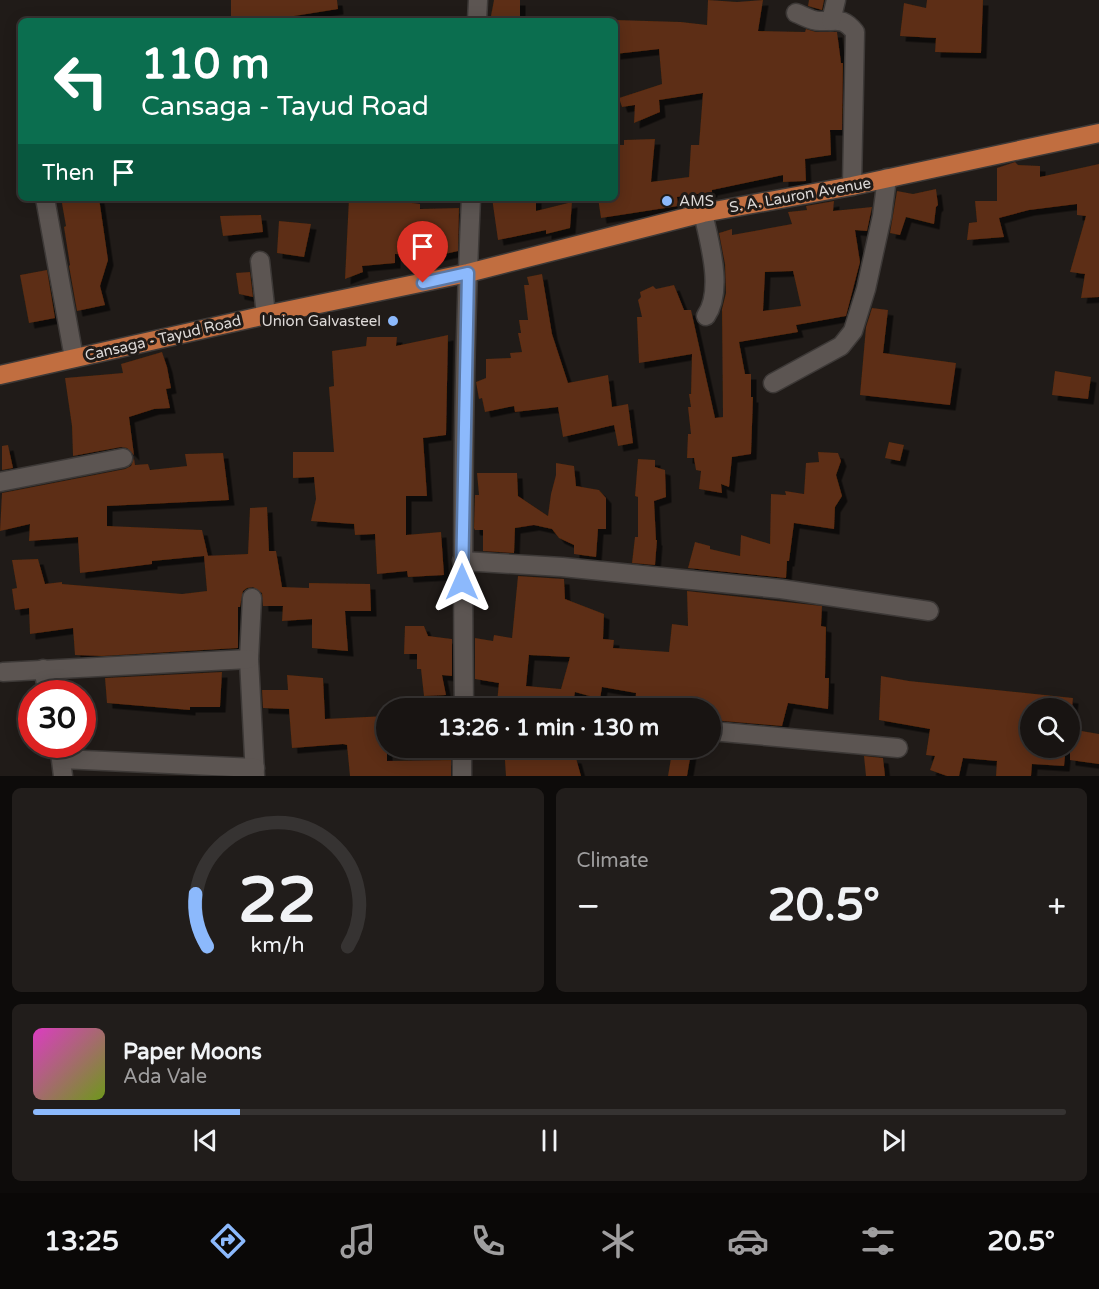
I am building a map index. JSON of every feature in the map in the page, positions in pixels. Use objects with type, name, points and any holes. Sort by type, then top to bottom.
[{"type":"highway","name":"S. A. Lauron Avenue","points":[[468,273],[703,213],[852,186],[1099,133]]},
{"type":"highway","name":"Cansaga - Tayud Road","points":[[0,375],[266,315],[468,273]]},
{"type":"street","points":[[477,18],[478,0]]},
{"type":"street","points":[[831,21],[836,0]]},
{"type":"street","points":[[796,13],[817,21],[848,23],[855,32],[852,186]]},
{"type":"street","points":[[773,383],[841,346],[853,331],[866,289],[882,216],[887,178]]},
{"type":"street","points":[[46,201],[74,358]]},
{"type":"street","points":[[464,698],[462,561],[471,201]]},
{"type":"street","points":[[703,213],[713,262],[714,296],[706,316]]},
{"type":"street","points":[[260,261],[266,315]]},
{"type":"street","points":[[0,482],[123,458]]},
{"type":"street","points":[[462,561],[562,567],[781,589],[929,611]]},
{"type":"street","points":[[61,760],[255,772],[249,659],[252,598]]},
{"type":"street","points":[[3,672],[249,659]]},
{"type":"street","points":[[43,669],[45,680]]},
{"type":"street","points":[[721,732],[898,748]]},
{"type":"street","points":[[462,758],[462,776]]},
{"type":"building","points":[[231,0],[337,0],[338,9],[282,18],[231,18]]},
{"type":"building","points":[[494,0],[520,0],[520,18],[491,18]]},
{"type":"building","points":[[708,0],[737,2],[763,0],[758,31],[805,32],[806,29],[816,32],[837,32],[841,63],[843,63],[842,130],[830,130],[831,155],[805,159],[806,181],[783,182],[783,175],[712,190],[712,192],[677,197],[678,206],[601,218],[598,201],[618,201],[618,145],[624,145],[624,140],[655,139],[651,182],[689,177],[691,145],[699,145],[703,93],[659,100],[660,112],[634,123],[635,105],[622,107],[619,98],[662,84],[659,49],[618,54],[618,20],[707,25]]},
{"type":"building","points":[[809,0],[824,0],[822,10],[808,6]]},
{"type":"building","points":[[927,0],[983,0],[981,53],[935,52],[936,38],[900,36],[904,3],[926,8]]},
{"type":"building","points":[[1015,162],[1018,165],[1040,166],[1040,177],[1099,164],[1099,297],[1081,298],[1085,274],[1070,272],[1086,216],[1077,215],[1077,204],[1029,210],[999,218],[1004,237],[967,240],[969,223],[977,222],[975,201],[997,201],[997,168]]},
{"type":"building","points":[[936,189],[938,205],[934,224],[906,217],[900,235],[890,233],[897,191],[913,194]]},
{"type":"building","points":[[62,201],[99,201],[108,260],[100,286],[105,305],[77,311],[69,266],[64,227],[66,226]]},
{"type":"building","points":[[349,201],[398,201],[420,204],[420,209],[459,208],[458,251],[436,256],[395,254],[395,263],[362,266],[363,272],[345,279]]},
{"type":"building","points":[[492,201],[536,201],[536,211],[572,202],[570,228],[546,234],[546,230],[498,240]]},
{"type":"building","points":[[834,201],[833,211],[872,207],[867,231],[855,230],[860,262],[846,316],[796,325],[798,332],[739,342],[745,374],[751,374],[751,397],[753,397],[751,454],[732,457],[729,487],[721,484],[722,493],[699,489],[701,471],[696,470],[694,458],[687,458],[688,434],[691,434],[688,407],[691,407],[689,394],[691,394],[692,354],[639,363],[637,317],[642,317],[638,300],[641,297],[640,292],[653,286],[656,289],[674,285],[684,310],[691,310],[715,418],[723,417],[722,309],[726,293],[725,264],[719,233],[732,229],[732,235],[792,224],[788,212],[807,210],[806,206]],"holes":[[[793,271],[801,306],[763,311],[765,272]]]},
{"type":"building","points":[[261,215],[263,232],[223,236],[220,216]]},
{"type":"building","points":[[279,221],[311,224],[304,257],[277,253]]},
{"type":"building","points":[[47,270],[55,318],[29,323],[20,275]]},
{"type":"building","points":[[250,272],[253,297],[239,294],[236,273]]},
{"type":"building","points":[[542,274],[552,334],[568,383],[608,375],[612,407],[628,404],[633,443],[618,446],[614,425],[563,437],[558,407],[515,412],[514,406],[485,412],[482,398],[479,399],[476,382],[486,378],[486,359],[511,358],[510,353],[522,352],[518,333],[521,333],[519,320],[528,320],[524,285],[529,285],[527,277]]},
{"type":"building","points":[[872,308],[888,310],[883,353],[956,363],[950,405],[860,395],[866,327]]},
{"type":"building","points":[[448,335],[446,435],[423,438],[427,496],[406,496],[406,535],[441,532],[444,575],[408,577],[407,571],[377,574],[375,534],[355,535],[354,524],[311,521],[316,499],[314,477],[293,478],[293,452],[334,452],[329,387],[334,386],[332,351],[366,346],[367,337],[397,337],[396,346]]},
{"type":"building","points":[[162,352],[171,388],[166,389],[170,408],[154,409],[129,417],[134,455],[127,448],[121,447],[73,456],[72,426],[65,378],[123,373],[121,364]]},
{"type":"building","points":[[1055,371],[1091,377],[1088,399],[1052,395]]},
{"type":"building","points":[[889,442],[904,445],[900,461],[885,458]]},
{"type":"building","points":[[8,445],[13,468],[2,470],[2,446]]},
{"type":"building","points":[[818,452],[838,453],[841,461],[836,475],[842,496],[835,507],[834,529],[794,523],[786,578],[688,568],[695,542],[710,546],[710,549],[740,556],[741,535],[770,544],[771,494],[786,495],[785,491],[804,494],[806,463],[819,462]]},
{"type":"building","points":[[223,453],[229,500],[107,506],[107,526],[202,530],[208,556],[248,554],[250,508],[267,507],[269,551],[276,551],[282,587],[309,588],[309,583],[370,584],[371,611],[345,611],[348,651],[312,648],[312,619],[282,621],[283,606],[263,606],[262,593],[253,587],[247,588],[243,591],[240,607],[238,607],[238,648],[102,656],[75,655],[73,628],[30,634],[29,608],[15,610],[12,589],[17,588],[12,560],[38,559],[45,584],[62,582],[62,584],[182,594],[207,591],[204,556],[152,561],[152,564],[80,573],[78,537],[29,541],[30,524],[0,531],[2,493],[125,469],[131,466],[134,458],[135,465],[148,464],[150,470],[187,466],[185,454]]},
{"type":"building","points":[[638,459],[655,460],[655,467],[665,470],[666,497],[654,501],[657,540],[655,565],[632,563],[635,537],[638,537],[638,497],[635,496]]},
{"type":"building","points":[[556,463],[574,466],[576,486],[599,490],[606,498],[606,529],[598,529],[596,557],[574,554],[574,545],[559,538],[552,529],[534,525],[515,528],[514,553],[483,551],[483,530],[474,528],[475,495],[479,495],[477,473],[517,473],[518,496],[548,516]]},
{"type":"building","points":[[518,576],[564,579],[565,599],[604,614],[603,639],[614,640],[613,648],[669,652],[672,624],[688,626],[687,591],[822,606],[821,626],[826,627],[825,678],[829,678],[828,709],[788,703],[782,726],[721,721],[721,698],[636,698],[636,693],[602,687],[600,698],[575,692],[574,698],[497,698],[499,683],[475,679],[475,638],[493,641],[494,635],[512,638]],"holes":[[[529,655],[570,657],[561,689],[526,686]]]},
{"type":"building","points":[[405,626],[424,626],[428,636],[452,639],[452,676],[442,675],[446,695],[424,696],[421,669],[417,669],[417,654],[404,654]]},
{"type":"building","points":[[222,672],[220,707],[190,707],[190,710],[107,703],[105,678]]},
{"type":"building","points":[[287,675],[323,678],[325,719],[376,717],[376,758],[387,758],[387,761],[451,760],[451,776],[350,776],[347,745],[292,748],[289,709],[263,708],[262,690],[288,690]]},
{"type":"building","points":[[881,676],[1073,698],[1020,698],[1020,758],[1065,758],[1064,766],[1032,764],[1031,776],[996,776],[997,761],[963,758],[959,776],[947,776],[930,770],[935,756],[926,755],[930,729],[879,720]]},
{"type":"building","points":[[1080,731],[1099,734],[1099,764],[1070,760],[1070,758],[1080,758]]},
{"type":"building","points":[[864,756],[883,758],[885,776],[866,776]]},
{"type":"building","points":[[505,758],[576,758],[581,776],[506,776]]},
{"type":"building","points":[[671,758],[690,758],[687,776],[668,776]]},
{"type":"place","name":"AMS","points":[[667,201]]},
{"type":"place","name":"Union Galvasteel","points":[[393,321]]},
{"type":"route","points":[[423,283],[468,273],[462,582]]}]
